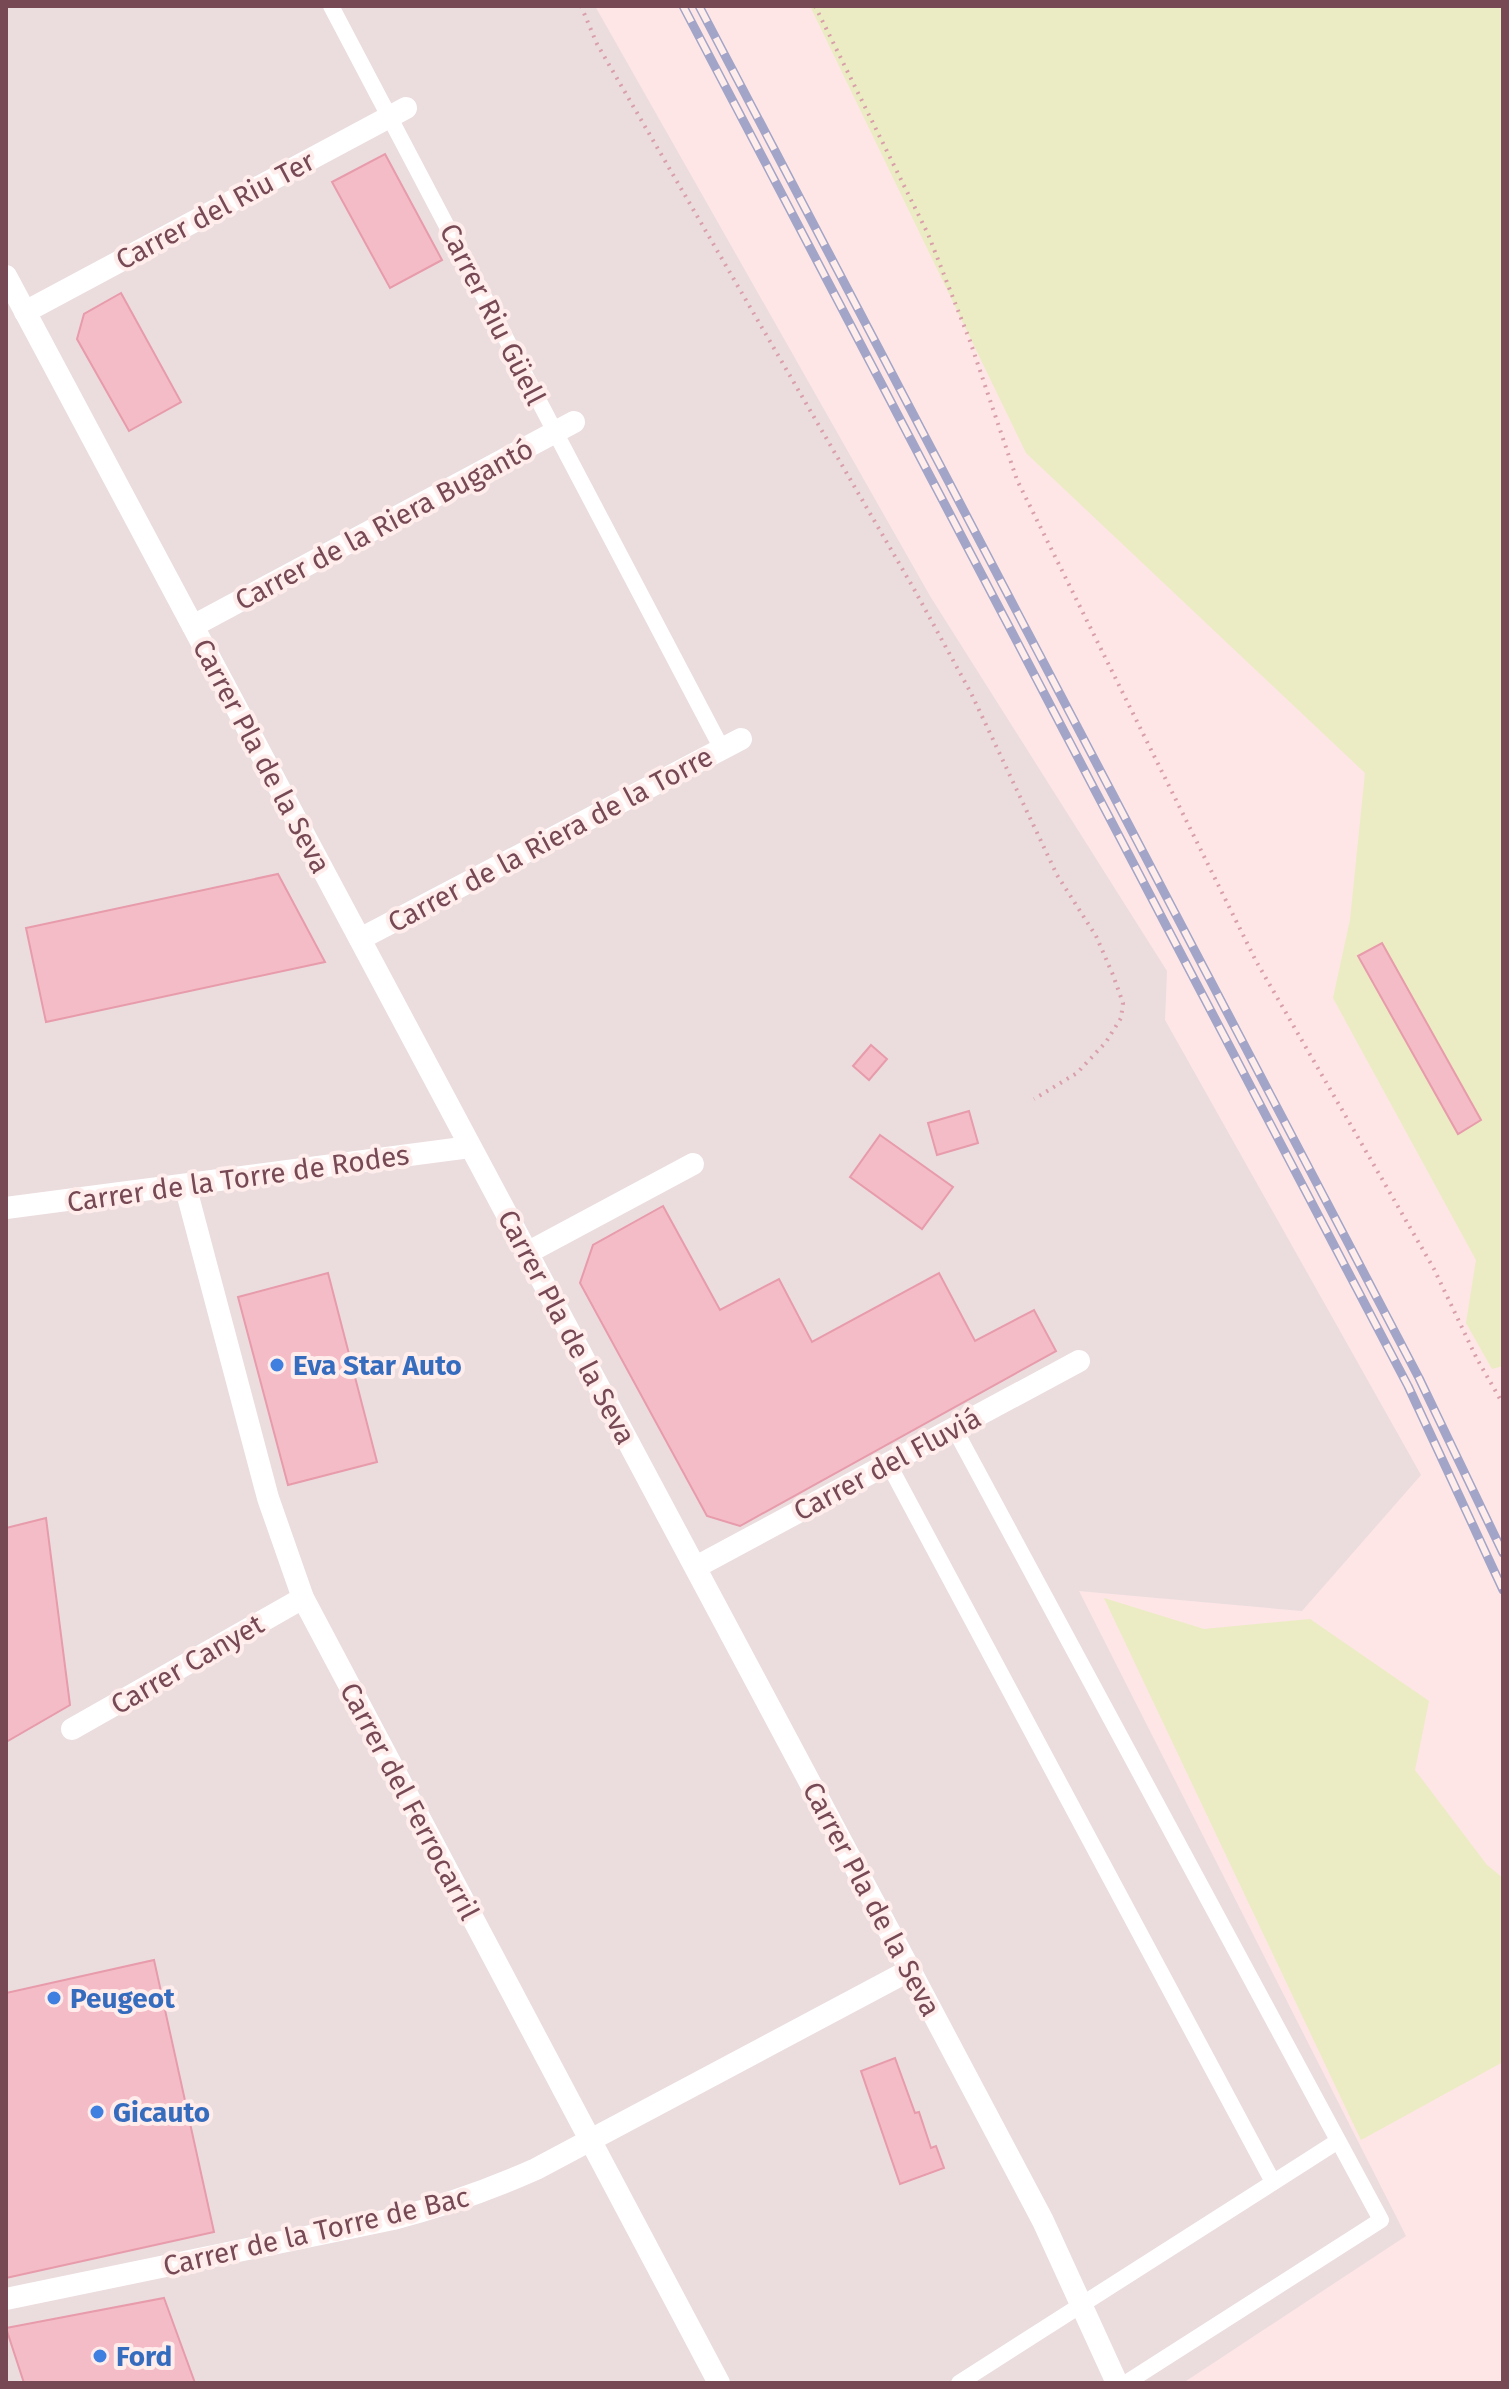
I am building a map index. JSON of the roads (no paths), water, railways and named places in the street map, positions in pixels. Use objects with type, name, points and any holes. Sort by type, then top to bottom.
[{"type":"street","name":"Carrer Riu Güell","points":[[331,6],[398,113],[731,744]]},
{"type":"street","name":"Carrer del Riu Ter","points":[[25,312],[398,113]]},
{"type":"street","name":"Carrer Pla de la Seva","points":[[6,276],[1043,2221],[1117,2383]]},
{"type":"street","name":"Carrer de la Riera Bugantó","points":[[193,626],[565,428]]},
{"type":"street","name":"Carrer de la Riera de la Torre","points":[[360,939],[731,744]]},
{"type":"street","name":"Carrer de la Torre de Rodes","points":[[6,1208],[470,1147]]},
{"type":"street","points":[[527,1253],[693,1164]]},
{"type":"street","name":"Carrer del Ferrocarril","points":[[185,1185],[268,1498],[303,1598],[719,2383]]},
{"type":"street","name":"Carrer del Fluviá","points":[[696,1567],[1079,1361]]},
{"type":"street","points":[[954,1428],[1381,2220],[1126,2383]]},
{"type":"street","points":[[888,1463],[1273,2182]]},
{"type":"street","name":"Carrer Canyet","points":[[72,1729],[303,1598]]},
{"type":"street","name":"Carrer de la Torre de Bac","points":[[6,2299],[440,2207],[536,2169],[910,1970]]},
{"type":"street","points":[[959,2383],[1338,2141]]},
{"type":"railway","points":[[683,6],[1408,1386],[1503,1590]]},
{"type":"railway","points":[[699,6],[1419,1378],[1503,1553]]},
{"type":"place","name":"Eva Star Auto","points":[[277,1365]]},
{"type":"place","name":"Peugeot","points":[[54,1998]]},
{"type":"place","name":"Gicauto","points":[[97,2112]]},
{"type":"place","name":"Ford","points":[[100,2356]]}]
